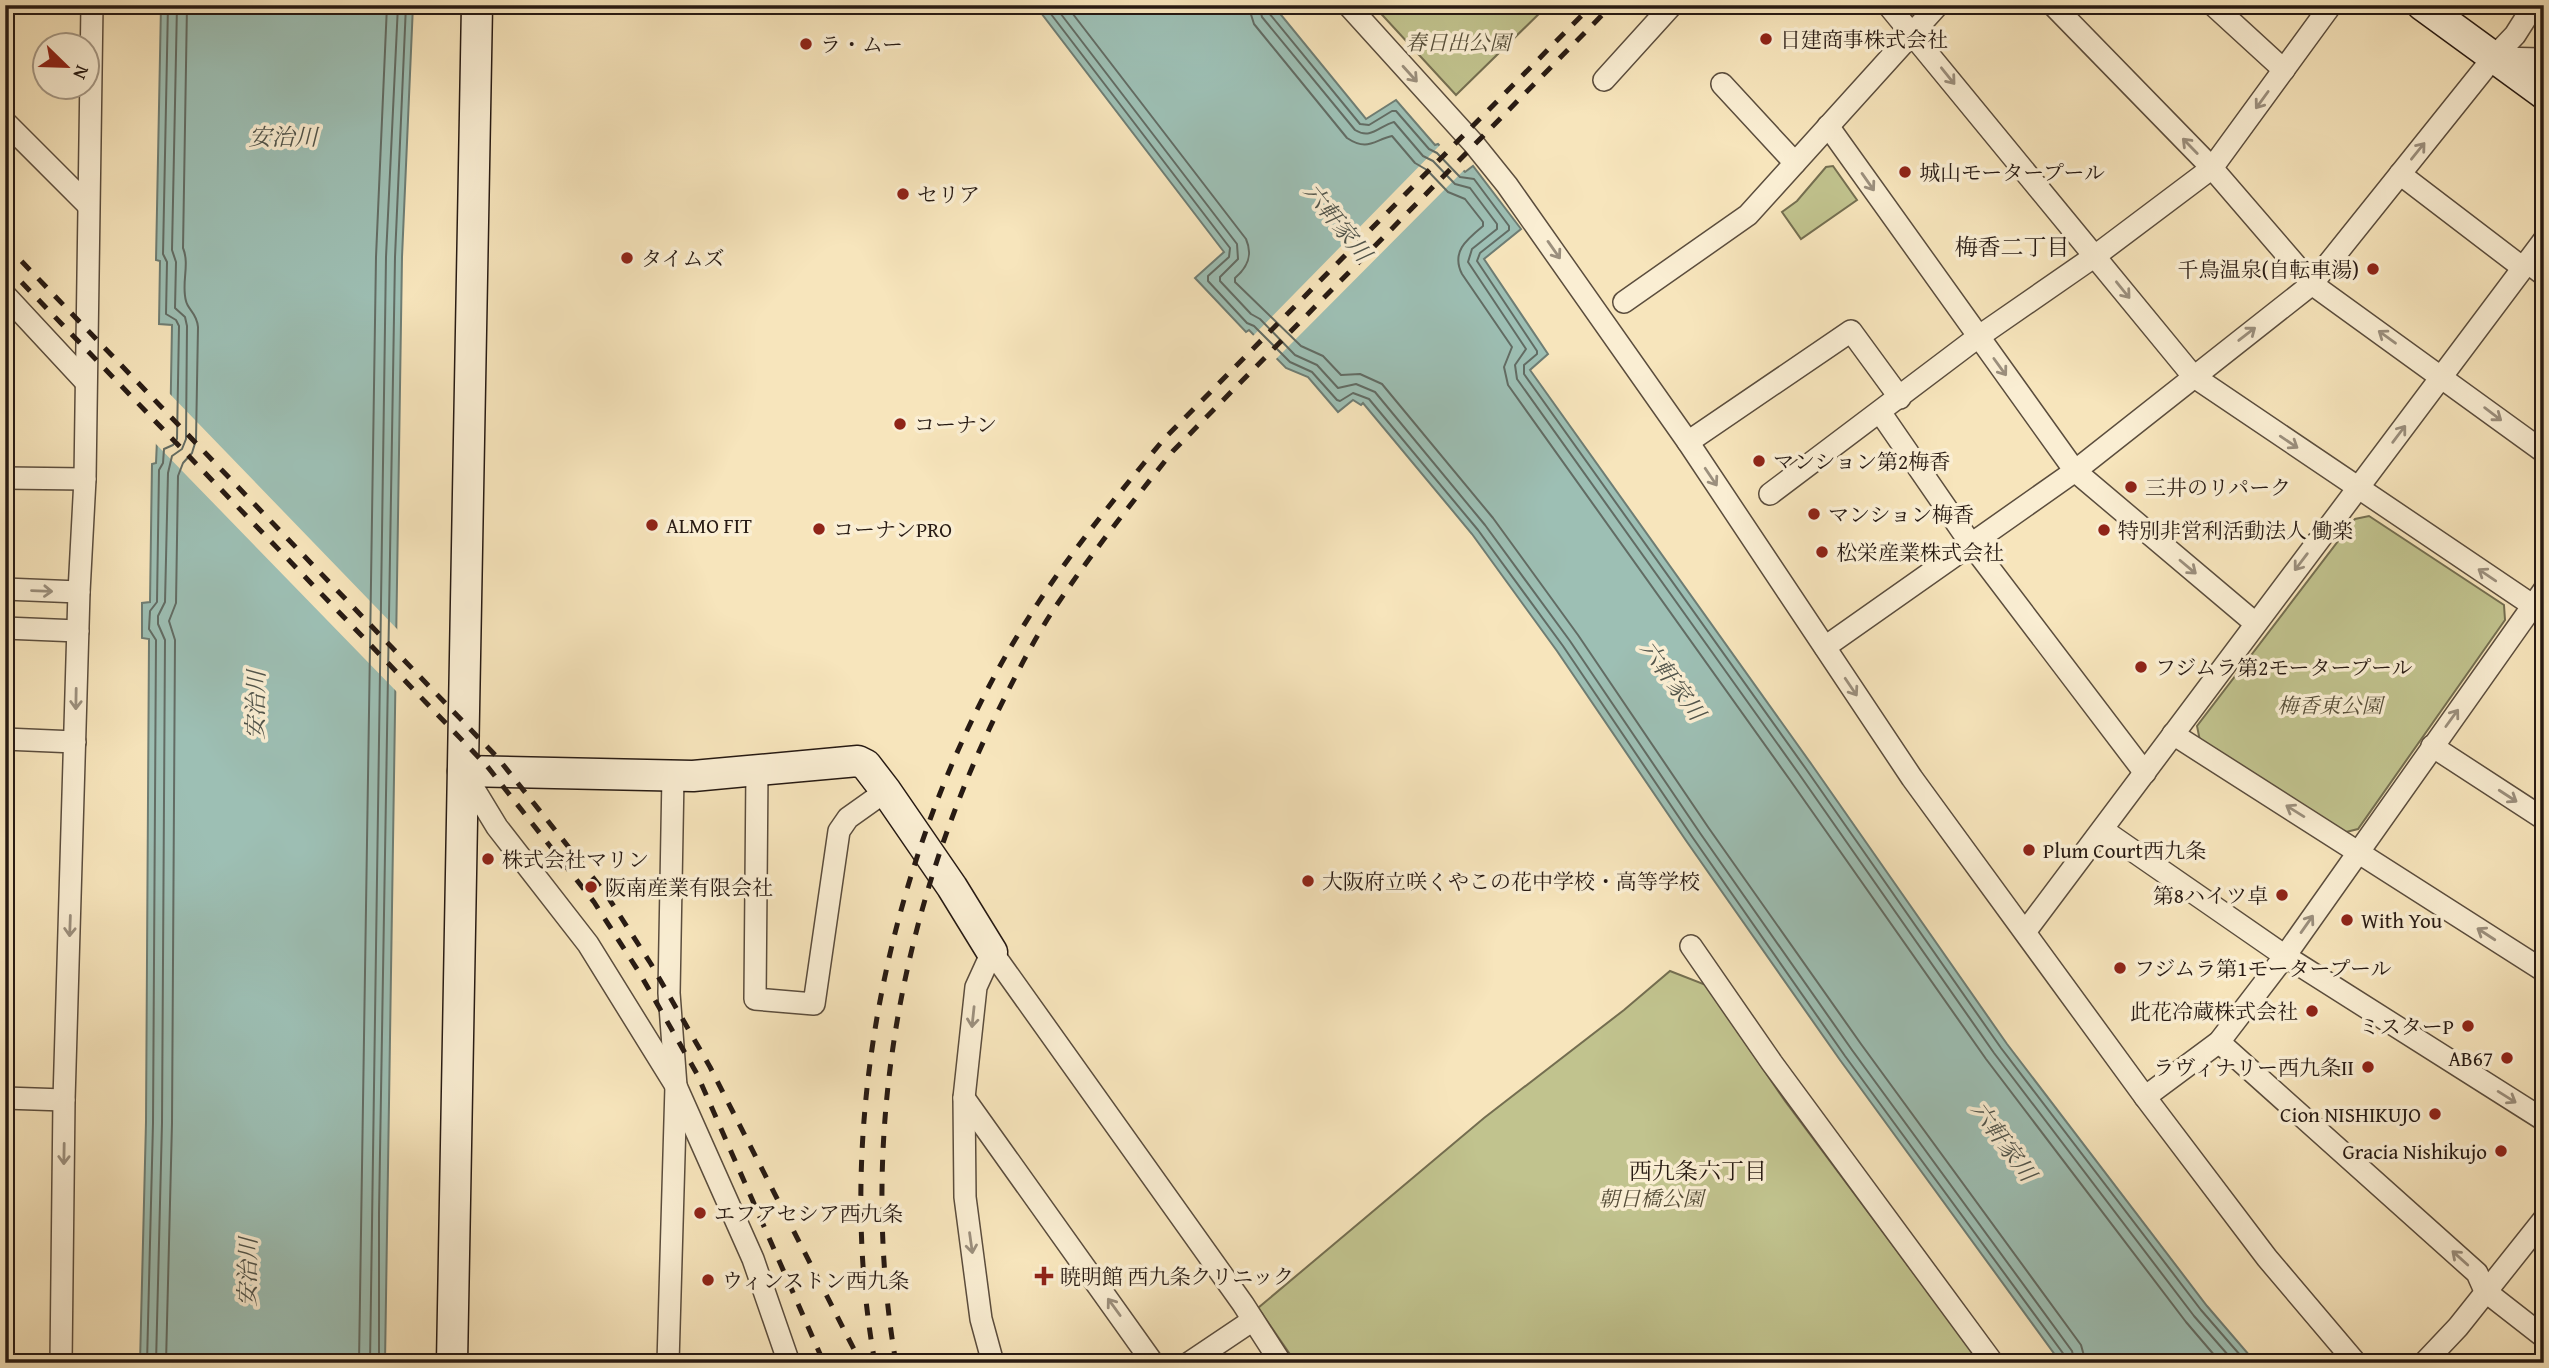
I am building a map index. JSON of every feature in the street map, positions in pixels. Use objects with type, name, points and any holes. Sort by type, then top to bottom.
[{"type":"street","points":[[61,1363],[64,1100],[79,593],[85,479],[92,5]]},
{"type":"street","points":[[452,1363],[478,5]]},
{"type":"street","points":[[1348,5],[1507,184],[1688,442],[1912,778],[2145,1097],[2267,1258],[2356,1363]]},
{"type":"street","points":[[1604,80],[1672,5]]},
{"type":"street","points":[[1888,5],[2193,376],[2357,488],[2540,603],[2432,746],[2285,956],[2219,1042],[2145,1097]]},
{"type":"street","points":[[1624,302],[1748,215],[1938,5]]},
{"type":"street","points":[[2053,5],[2212,169],[2312,284],[2544,452]]},
{"type":"street","points":[[2213,5],[2284,70]]},
{"type":"street","points":[[1770,494],[1978,337],[2095,256],[2212,169],[2331,5]]},
{"type":"street","points":[[2422,5],[2544,94]]},
{"type":"street","points":[[1825,648],[2075,471],[2312,284],[2493,58],[2515,35],[2534,5]]},
{"type":"street","points":[[2493,58],[2544,59]]},
{"type":"street","points":[[1722,84],[1795,163]]},
{"type":"street","points":[[5,122],[88,205]]},
{"type":"street","points":[[1828,126],[2075,471],[2255,623]]},
{"type":"street","points":[[2400,174],[2531,268]]},
{"type":"street","points":[[2025,932],[2357,488],[2442,377],[2531,268],[2544,240]]},
{"type":"street","points":[[5,295],[85,380]]},
{"type":"street","points":[[1688,442],[1851,331],[1900,398]]},
{"type":"street","points":[[1880,412],[1972,544],[2145,773]]},
{"type":"street","points":[[5,478],[85,479]]},
{"type":"street","points":[[5,589],[79,593]]},
{"type":"street","points":[[5,628],[78,631]]},
{"type":"street","points":[[2173,734],[2544,971]]},
{"type":"street","points":[[5,739],[75,742]]},
{"type":"street","points":[[2432,746],[2544,819]]},
{"type":"street","points":[[463,771],[693,776],[858,761],[866,765],[952,887],[992,952],[1281,1363]]},
{"type":"street","points":[[757,770],[755,999],[814,1004],[839,831],[848,818],[886,791]]},
{"type":"street","points":[[463,771],[497,827],[588,944],[676,1086],[753,1259],[789,1363]]},
{"type":"street","points":[[668,1363],[676,1086],[669,993],[673,776]]},
{"type":"street","points":[[2103,830],[2285,956],[2544,1120]]},
{"type":"street","points":[[1692,946],[1772,1063],[1993,1363]]},
{"type":"street","points":[[992,952],[976,987],[964,1098],[965,1197],[981,1319],[993,1363]]},
{"type":"street","points":[[2219,1042],[2477,1273],[2485,1291],[2544,1337]]},
{"type":"street","points":[[5,1098],[64,1100]]},
{"type":"street","points":[[964,1098],[1153,1363]]},
{"type":"street","points":[[2424,1363],[2458,1327],[2544,1219]]},
{"type":"street","points":[[1189,1363],[1253,1320]]},
{"type":"green space","name":"春日出公園","points":[[1373,5],[1548,5],[1456,95]]},
{"type":"green space","points":[[1833,166],[1857,200],[1801,239],[1782,212],[1797,201],[1826,167]]},
{"type":"green space","name":"梅香東公園","points":[[2369,516],[2504,605],[2505,620],[2358,829],[2342,833],[2200,741],[2197,726],[2355,519]]},
{"type":"green space","name":"朝日橋公園","points":[[1670,971],[1706,985],[1785,1101],[1981,1363],[1296,1363],[1258,1308],[1484,1118]]},
{"type":"water","name":"安治川","points":[[161,5],[413,5],[402,257],[385,1363],[140,1363],[146,1122],[149,639],[142,638],[142,603],[150,602],[152,464],[156,463],[157,440],[170,440],[172,325],[159,324],[160,261],[156,260]]},
{"type":"water","name":"六軒家川","points":[[1035,5],[1273,5],[1366,119],[1396,100],[1435,145],[1438,144],[1465,172],[1473,166],[1521,229],[1484,259],[1548,354],[1530,370],[2007,1044],[2207,1306],[2256,1363],[2061,1363],[1840,1060],[1557,651],[1472,534],[1363,403],[1361,405],[1353,400],[1338,412],[1308,377],[1286,368],[1249,330],[1246,332],[1195,278],[1224,252]]},
{"type":"pier","points":[[1442,143],[1466,168],[1468,166],[1274,361],[1251,338]]},
{"type":"pier","points":[[167,391],[399,631],[397,692],[153,441],[156,437],[166,437]]},
{"type":"railway","points":[[875,1363],[863,1266],[861,1167],[869,1068],[887,968],[913,870],[947,776],[989,686],[1053,581],[1164,439],[1592,5]]},
{"type":"railway","points":[[896,1363],[885,1281],[882,1198],[885,1115],[895,1033],[911,952],[933,872],[961,795],[994,719],[1036,638],[1111,530],[1173,451],[1612,5]]},
{"type":"railway","points":[[5,244],[497,757],[606,894],[651,964],[710,1067],[861,1363]]},
{"type":"railway","points":[[5,265],[487,766],[594,902],[639,972],[697,1074],[824,1363]]},
{"type":"place","name":"日建商事株式会社","points":[[1766,39]]},
{"type":"place","name":"ラ・ムー","points":[[806,44]]},
{"type":"place","name":"城山モータープール","points":[[1905,172]]},
{"type":"place","name":"セリア","points":[[903,194]]},
{"type":"place","name":"タイムズ","points":[[627,258]]},
{"type":"place","name":"千鳥温泉(自転車湯)","points":[[2373,269]]},
{"type":"place","name":"コーナン","points":[[900,424]]},
{"type":"place","name":"マンション第2梅香","points":[[1759,461]]},
{"type":"place","name":"三井のリパーク","points":[[2131,487]]},
{"type":"place","name":"マンション梅香","points":[[1814,514]]},
{"type":"place","name":"ALMO FIT","points":[[652,525]]},
{"type":"place","name":"コーナンPRO","points":[[819,529]]},
{"type":"place","name":"特別非営利活動法人 働楽","points":[[2104,530]]},
{"type":"place","name":"松栄産業株式会社","points":[[1822,552]]},
{"type":"place","name":"フジムラ第2モータープール","points":[[2141,667]]},
{"type":"place","name":"Plum Court西九条","points":[[2029,850]]},
{"type":"place","name":"株式会社マリン","points":[[488,859]]},
{"type":"place","name":"大阪府立咲くやこの花中学校・高等学校","points":[[1308,881]]},
{"type":"place","name":"阪南産業有限会社","points":[[591,887]]},
{"type":"place","name":"第8ハイツ卓","points":[[2282,895]]},
{"type":"place","name":"With You","points":[[2347,920]]},
{"type":"place","name":"フジムラ第1モータープール","points":[[2120,968]]},
{"type":"place","name":"此花冷蔵株式会社","points":[[2312,1011]]},
{"type":"place","name":"ミスターP","points":[[2468,1026]]},
{"type":"place","name":"AB67","points":[[2507,1058]]},
{"type":"place","name":"ラヴィナリー西九条Ⅱ","points":[[2368,1067]]},
{"type":"place","name":"Cion NISHIKUJO","points":[[2435,1114]]},
{"type":"place","name":"Gracia Nishikujo","points":[[2501,1151]]},
{"type":"place","name":"エフアセシア西九条","points":[[700,1213]]},
{"type":"place","name":"暁明館 西九条クリニック","points":[[1044,1276]]},
{"type":"place","name":"ウィンストン西九条","points":[[708,1280]]},
{"type":"district","name":"梅香二丁目","points":[[2012,246]]},
{"type":"district","name":"西九条六丁目","points":[[1698,1170]]}]
